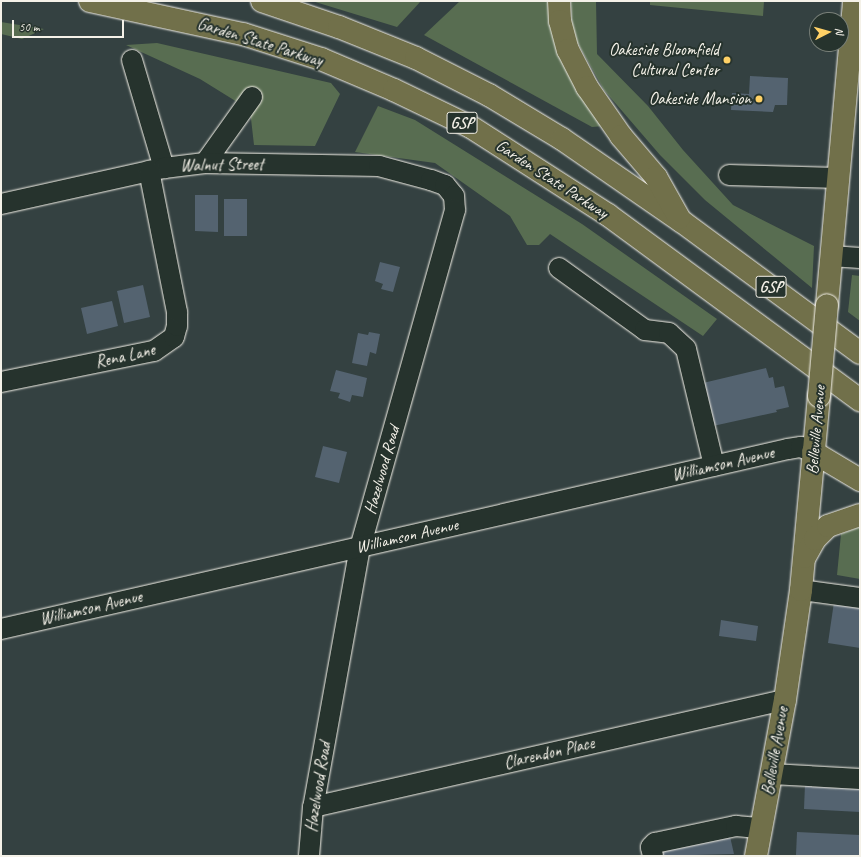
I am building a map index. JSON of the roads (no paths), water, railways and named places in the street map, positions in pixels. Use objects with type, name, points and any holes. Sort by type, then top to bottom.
[{"type":"main road","name":"Garden State Parkway","points":[[90,1],[243,34],[321,59],[394,90],[471,127],[608,215],[860,400]]},
{"type":"main road","name":"GSP","points":[[262,1],[339,27],[416,58],[489,95],[562,139],[681,221],[860,353]]},
{"type":"main road","points":[[559,1],[560,21],[568,50],[587,87],[620,136],[656,177],[681,221]]},
{"type":"main road","name":"Belleville Avenue","points":[[756,856],[784,700],[805,557],[838,178],[856,7]]},
{"type":"main road","points":[[813,452],[860,480]]},
{"type":"main road","points":[[805,557],[816,539],[828,526],[860,515]]},
{"type":"street","name":"Rena Lane","points":[[1,382],[154,351],[174,337],[177,312],[156,170],[132,60]]},
{"type":"street","points":[[205,163],[252,97]]},
{"type":"street","name":"Walnut Street","points":[[1,204],[156,170],[205,163],[379,166],[445,185]]},
{"type":"street","points":[[729,175],[838,178]]},
{"type":"street","name":"Hazelwood Road","points":[[309,856],[313,807],[360,547],[455,210],[454,196],[445,185]]},
{"type":"street","points":[[831,256],[860,258]]},
{"type":"street","points":[[559,268],[645,330],[670,333],[686,349],[714,466]]},
{"type":"street","name":"Williamson Avenue","points":[[1,629],[788,449],[801,447],[813,452]]},
{"type":"street","points":[[801,590],[860,598]]},
{"type":"street","name":"Clarendon Place","points":[[313,807],[784,700]]},
{"type":"street","points":[[771,774],[860,779]]},
{"type":"street","points":[[653,856],[651,847],[655,843],[736,826],[761,828]]},
{"type":"place","name":"Oakeside Bloomfield Cultural Center","points":[[727,60]]},
{"type":"place","name":"Oakeside Mansion","points":[[759,99]]}]
